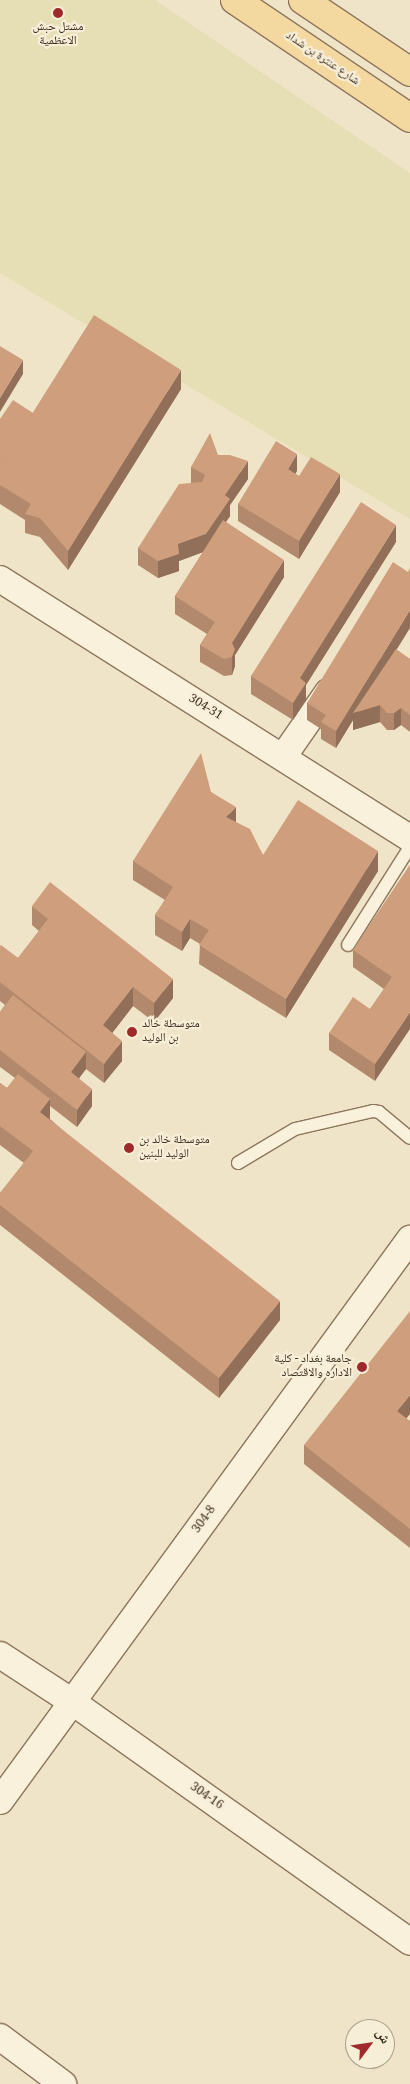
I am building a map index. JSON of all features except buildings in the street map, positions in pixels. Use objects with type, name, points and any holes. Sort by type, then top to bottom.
[{"type":"main road","name":"شارع عنترة بن شداد","points":[[235,0],[410,118]]},
{"type":"main road","points":[[303,0],[410,72]]},
{"type":"street","name":"304-31","points":[[0,579],[410,838]]},
{"type":"street","points":[[282,757],[344,670]]},
{"type":"street","name":"304-8","points":[[0,1801],[410,1239]]},
{"type":"street","name":"304-16","points":[[0,1655],[74,1702],[410,1942]]},
{"type":"street","points":[[0,2037],[63,2084]]},
{"type":"lane","points":[[348,945],[410,847]]},
{"type":"lane","points":[[238,1163],[295,1128],[373,1111],[379,1112],[410,1138]]},
{"type":"shaded area","points":[[0,0],[155,0],[410,173],[410,519],[0,273]]},
{"type":"place","name":"مشتل حبش الاعظمية","points":[[58,13]]},
{"type":"place","name":"متوسطة خالد بن الوليد","points":[[132,1032]]},
{"type":"place","name":"متوسطة خالد بن الوليد للبنين","points":[[129,1148]]},
{"type":"place","name":"جامعة بغداد - كلية الاداره والاقتصاد","points":[[362,1367]]}]
